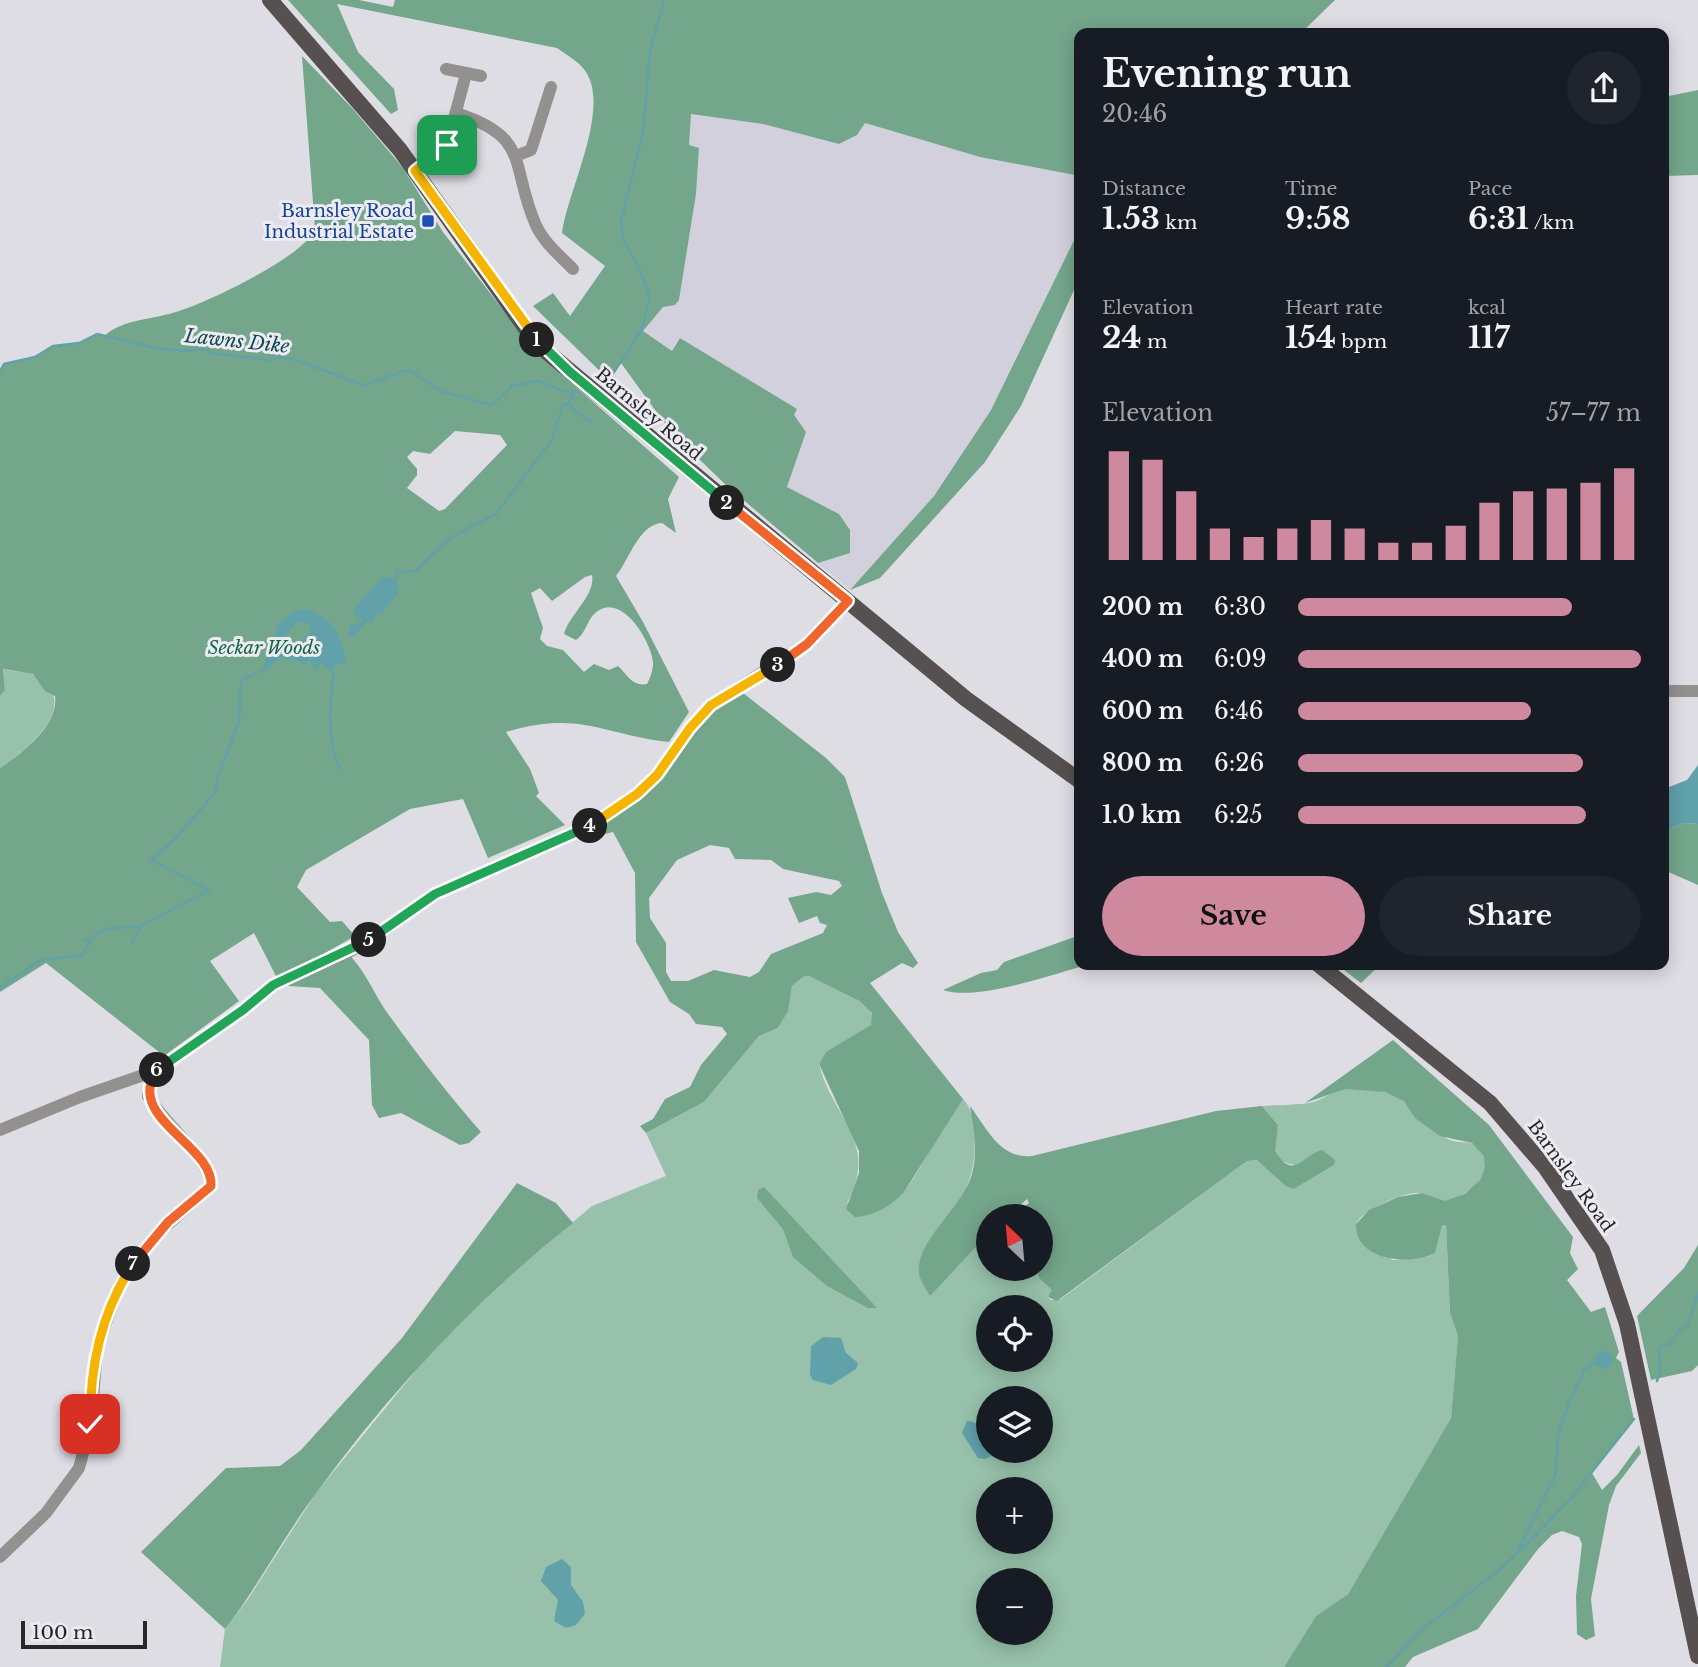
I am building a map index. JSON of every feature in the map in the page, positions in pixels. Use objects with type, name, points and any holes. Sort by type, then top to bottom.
[{"type":"main road","name":"Barnsley Road","points":[[270,0],[372,116],[415,171],[527,330],[547,352],[966,699],[1074,777]]},
{"type":"main road","name":"Barnsley Road","points":[[1325,970],[1490,1103],[1545,1167],[1602,1250],[1627,1324],[1698,1656]]},
{"type":"street","points":[[446,69],[481,76]]},
{"type":"street","points":[[415,171],[447,145],[466,74]]},
{"type":"street","points":[[516,156],[531,150],[551,87]]},
{"type":"street","points":[[456,113],[492,126],[516,156],[528,202],[540,232],[573,269]]},
{"type":"street","points":[[0,1129],[80,1097],[155,1072],[243,1010],[273,985],[353,949],[435,894],[587,828],[613,811],[657,775],[690,728],[711,705],[807,644],[848,601]]},
{"type":"street","points":[[1669,691],[1698,691]]},
{"type":"street","points":[[0,1557],[46,1513],[79,1468],[90,1424],[97,1348],[120,1284],[156,1235],[211,1186],[210,1173],[164,1120],[148,1096],[155,1072]]},
{"type":"shaded area","points":[[691,114],[763,124],[839,144],[857,135],[864,123],[980,157],[1074,175],[1074,240],[991,410],[934,496],[850,590],[818,563],[850,553],[839,514],[787,487],[806,432],[680,338],[672,351],[643,331],[663,306],[675,305],[679,300],[696,194],[699,149],[689,145]]},
{"type":"green space","points":[[288,0],[359,0],[393,7],[395,0],[1335,0],[1306,28],[1074,28],[1074,175],[980,157],[865,123],[857,135],[839,144],[763,124],[691,114],[689,145],[699,148],[696,194],[679,300],[675,305],[663,307],[643,331],[672,351],[680,338],[797,409],[794,415],[806,432],[787,487],[839,514],[850,530],[850,553],[818,563],[728,487],[671,432],[621,363],[612,375],[606,377],[533,306],[553,293],[570,316],[605,266],[562,233],[586,148],[594,103],[591,84],[583,68],[557,48],[337,4],[358,52],[394,89],[398,110],[391,114]]},
{"type":"green space","name":"Seckar Woods","points":[[302,56],[353,109],[403,168],[443,232],[534,350],[679,477],[668,499],[676,533],[662,523],[647,529],[616,576],[689,712],[669,742],[572,723],[531,726],[506,732],[530,769],[539,793],[536,796],[565,825],[488,858],[463,799],[410,809],[306,870],[297,887],[330,922],[342,921],[355,936],[278,980],[254,933],[210,961],[239,1001],[164,1056],[46,963],[0,992],[0,768],[28,746],[45,728],[55,707],[55,696],[45,691],[33,674],[3,669],[5,690],[0,696],[0,371],[4,364],[35,357],[53,346],[79,343],[97,334],[103,337],[120,326],[179,311],[211,298],[254,277],[294,252],[315,229]],"holes":[[[455,431],[500,435],[507,445],[445,509],[439,511],[407,488],[417,475],[417,469],[407,457],[413,451],[430,454]],[[592,575],[590,590],[564,634],[576,640],[598,611],[604,608],[621,611],[637,626],[652,655],[652,669],[647,684],[637,684],[618,666],[609,670],[594,664],[584,672],[563,650],[547,646],[540,639],[543,628],[531,593],[540,588],[552,601],[585,577]]]},
{"type":"green space","points":[[1698,90],[1698,175],[1669,176],[1669,96]]},
{"type":"green space","points":[[1074,240],[1074,290],[1021,406],[985,462],[880,578],[850,590],[934,496],[991,410]]},
{"type":"green space","points":[[3,669],[34,675],[48,686],[54,699],[53,712],[37,738],[0,768],[0,696],[5,690]]},
{"type":"green space","points":[[738,689],[826,758],[845,777],[882,893],[898,932],[918,963],[913,968],[902,963],[870,983],[963,1099],[904,1192],[894,1202],[875,1212],[855,1217],[846,1209],[859,1173],[859,1151],[819,1064],[826,1052],[871,1025],[872,1013],[860,1001],[809,976],[803,977],[792,986],[788,1011],[778,1028],[759,1036],[704,1102],[646,1133],[640,1126],[653,1119],[665,1099],[690,1087],[701,1065],[727,1034],[722,1027],[696,1024],[689,1014],[670,1002],[636,942],[635,873],[613,832],[593,837],[587,828],[637,794],[690,728]],"holes":[[[710,845],[729,848],[735,859],[771,860],[783,869],[839,881],[842,886],[831,895],[816,892],[788,898],[799,923],[817,916],[820,923],[827,925],[823,933],[771,954],[759,972],[750,977],[714,970],[688,981],[671,981],[666,972],[666,943],[650,918],[649,898],[677,860]]]},
{"type":"green space","points":[[1684,823],[1698,824],[1698,885],[1669,872],[1669,829]]},
{"type":"green space","points":[[1074,937],[1074,969],[996,989],[958,993],[943,990],[981,973],[997,970],[1004,962]]},
{"type":"green space","points":[[347,953],[409,1042],[481,1132],[469,1143],[460,1145],[401,1113],[379,1118],[372,1105],[369,1040],[320,988],[273,985]]},
{"type":"green space","points":[[1344,970],[1375,970],[1361,983]]},
{"type":"green space","points":[[809,976],[837,987],[864,1004],[874,1020],[863,1033],[832,1051],[819,1064],[825,1083],[856,1146],[856,1181],[847,1203],[904,1192],[963,1099],[970,1109],[975,1149],[968,1182],[962,1197],[922,1255],[930,1295],[976,1247],[976,1281],[1042,1281],[1053,1290],[1049,1295],[976,1295],[976,1372],[1053,1372],[1053,1300],[1061,1299],[1247,1161],[1257,1160],[1294,1189],[1334,1165],[1298,1165],[1282,1161],[1274,1147],[1278,1125],[1262,1106],[1310,1103],[1345,1089],[1376,1090],[1404,1100],[1436,1131],[1450,1140],[1480,1148],[1486,1162],[1485,1170],[1482,1178],[1470,1191],[1446,1201],[1421,1193],[1406,1195],[1376,1207],[1356,1224],[1392,1260],[1426,1257],[1435,1253],[1442,1226],[1446,1225],[1450,1313],[1458,1336],[1451,1418],[1348,1594],[1316,1616],[1284,1667],[220,1667],[225,1629],[248,1599],[316,1493],[431,1352],[486,1295],[592,1206],[666,1176],[646,1133],[704,1102],[759,1036],[778,1028],[787,1011],[792,986],[803,977]]},
{"type":"green space","points":[[1393,1040],[1489,1125],[1573,1237],[1570,1253],[1578,1269],[1567,1280],[1591,1312],[1605,1307],[1619,1352],[1616,1358],[1621,1362],[1634,1419],[1592,1473],[1602,1490],[1639,1445],[1641,1453],[1616,1486],[1609,1505],[1591,1599],[1595,1636],[1586,1640],[1577,1634],[1576,1596],[1582,1544],[1579,1537],[1562,1531],[1552,1535],[1538,1549],[1478,1629],[1413,1657],[1405,1667],[1284,1667],[1316,1616],[1348,1594],[1451,1418],[1458,1336],[1450,1313],[1446,1225],[1442,1226],[1435,1253],[1412,1259],[1399,1259],[1374,1253],[1364,1246],[1358,1236],[1356,1224],[1369,1210],[1398,1197],[1422,1193],[1445,1201],[1465,1194],[1480,1180],[1485,1168],[1484,1156],[1472,1143],[1440,1136],[1415,1118],[1404,1101],[1385,1092],[1345,1089],[1305,1103]]},
{"type":"green space","points":[[970,1106],[1003,1148],[1021,1156],[1032,1156],[1216,1111],[1262,1106],[1278,1125],[1275,1151],[1282,1160],[1288,1164],[1298,1164],[1322,1150],[1335,1160],[1334,1165],[1294,1189],[1286,1186],[1257,1160],[1247,1161],[1057,1301],[1053,1299],[1053,1295],[1049,1295],[1052,1290],[1042,1281],[1054,1281],[1054,1204],[1028,1204],[1027,1199],[1021,1204],[976,1204],[976,1247],[930,1296],[920,1278],[919,1266],[927,1244],[971,1177],[975,1151]]},
{"type":"green space","points":[[517,1183],[556,1203],[573,1223],[468,1315],[374,1418],[317,1492],[225,1629],[141,1552],[226,1468],[280,1466],[301,1450],[402,1338]]},
{"type":"green space","points":[[764,1187],[877,1308],[868,1308],[827,1286],[793,1257],[783,1229],[757,1198],[758,1190]]},
{"type":"green space","points":[[1698,1245],[1698,1365],[1692,1371],[1651,1380],[1637,1316],[1684,1268]]},
{"type":"water","points":[[383,577],[390,577],[399,587],[398,593],[382,613],[377,613],[372,623],[368,621],[354,637],[349,637],[349,626],[364,621],[353,613]]},
{"type":"water","points":[[306,609],[323,617],[335,629],[346,662],[334,666],[334,675],[321,662],[316,672],[310,660],[304,667],[301,662],[281,657],[266,671],[256,673],[264,668],[266,658],[274,650],[277,625],[293,612]],"holes":[[[298,621],[309,625],[310,632],[298,643],[290,643],[284,638]]]},
{"type":"water","points":[[1698,765],[1698,824],[1684,823],[1669,829],[1669,787],[1687,780]]},
{"type":"water","points":[[823,1337],[841,1338],[846,1353],[858,1363],[856,1369],[831,1385],[813,1380],[810,1375],[811,1346]]},
{"type":"water","points":[[1600,1351],[1608,1351],[1613,1360],[1611,1367],[1600,1369],[1595,1364],[1595,1356]]},
{"type":"water","points":[[967,1421],[976,1424],[976,1455],[962,1433]]},
{"type":"water","points":[[562,1559],[571,1567],[571,1585],[583,1602],[585,1614],[576,1625],[566,1628],[554,1621],[558,1600],[541,1581],[546,1567]]},
{"type":"waterway","name":"Lawns Dike","points":[[601,379],[612,375],[641,331],[650,297],[638,266],[623,240],[621,222],[643,132],[650,51],[664,0]]},
{"type":"waterway","name":"Lawns Dike","points":[[0,371],[4,364],[35,357],[53,346],[79,343],[97,334],[160,349],[205,349],[212,353],[268,360],[281,357],[366,386],[379,378],[381,382],[389,374],[393,376],[401,371],[412,372],[443,392],[492,405],[512,386],[538,381],[565,392],[578,392]]},
{"type":"waterway","points":[[396,583],[397,572],[416,571],[450,538],[496,514],[552,440],[563,405],[569,403],[574,392]]},
{"type":"waterway","points":[[569,403],[573,410],[592,422]]},
{"type":"waterway","points":[[0,988],[41,960],[83,955],[92,938],[105,929],[140,926],[209,890],[151,860],[175,839],[215,793],[218,776],[239,721],[241,681],[256,673]]},
{"type":"waterway","points":[[334,675],[330,710],[331,737],[341,769]]},
{"type":"waterway","points":[[132,943],[140,927]]},
{"type":"waterway","points":[[84,940],[92,938]]},
{"type":"waterway","points":[[1657,1381],[1660,1372],[1659,1347],[1671,1343],[1679,1330],[1688,1325],[1698,1294]]},
{"type":"waterway","points":[[1518,1551],[1555,1476],[1558,1435],[1569,1403],[1585,1369],[1594,1363]]},
{"type":"waterway","points":[[1386,1667],[1424,1628],[1499,1570],[1528,1543],[1572,1497],[1634,1419]]},
{"type":"place","name":"Barnsley Road Industrial Estate","points":[[428,221]]},
{"type":"route","points":[[90,1424],[92,1376],[97,1348],[108,1308],[120,1284],[138,1257],[168,1222],[211,1186],[210,1173],[164,1120],[148,1096],[155,1072],[243,1010],[273,985],[347,953],[377,936],[435,894],[587,828],[613,811],[657,775],[690,728],[711,705],[807,644],[848,601],[700,482],[547,352],[527,330],[415,171],[447,145]]}]
